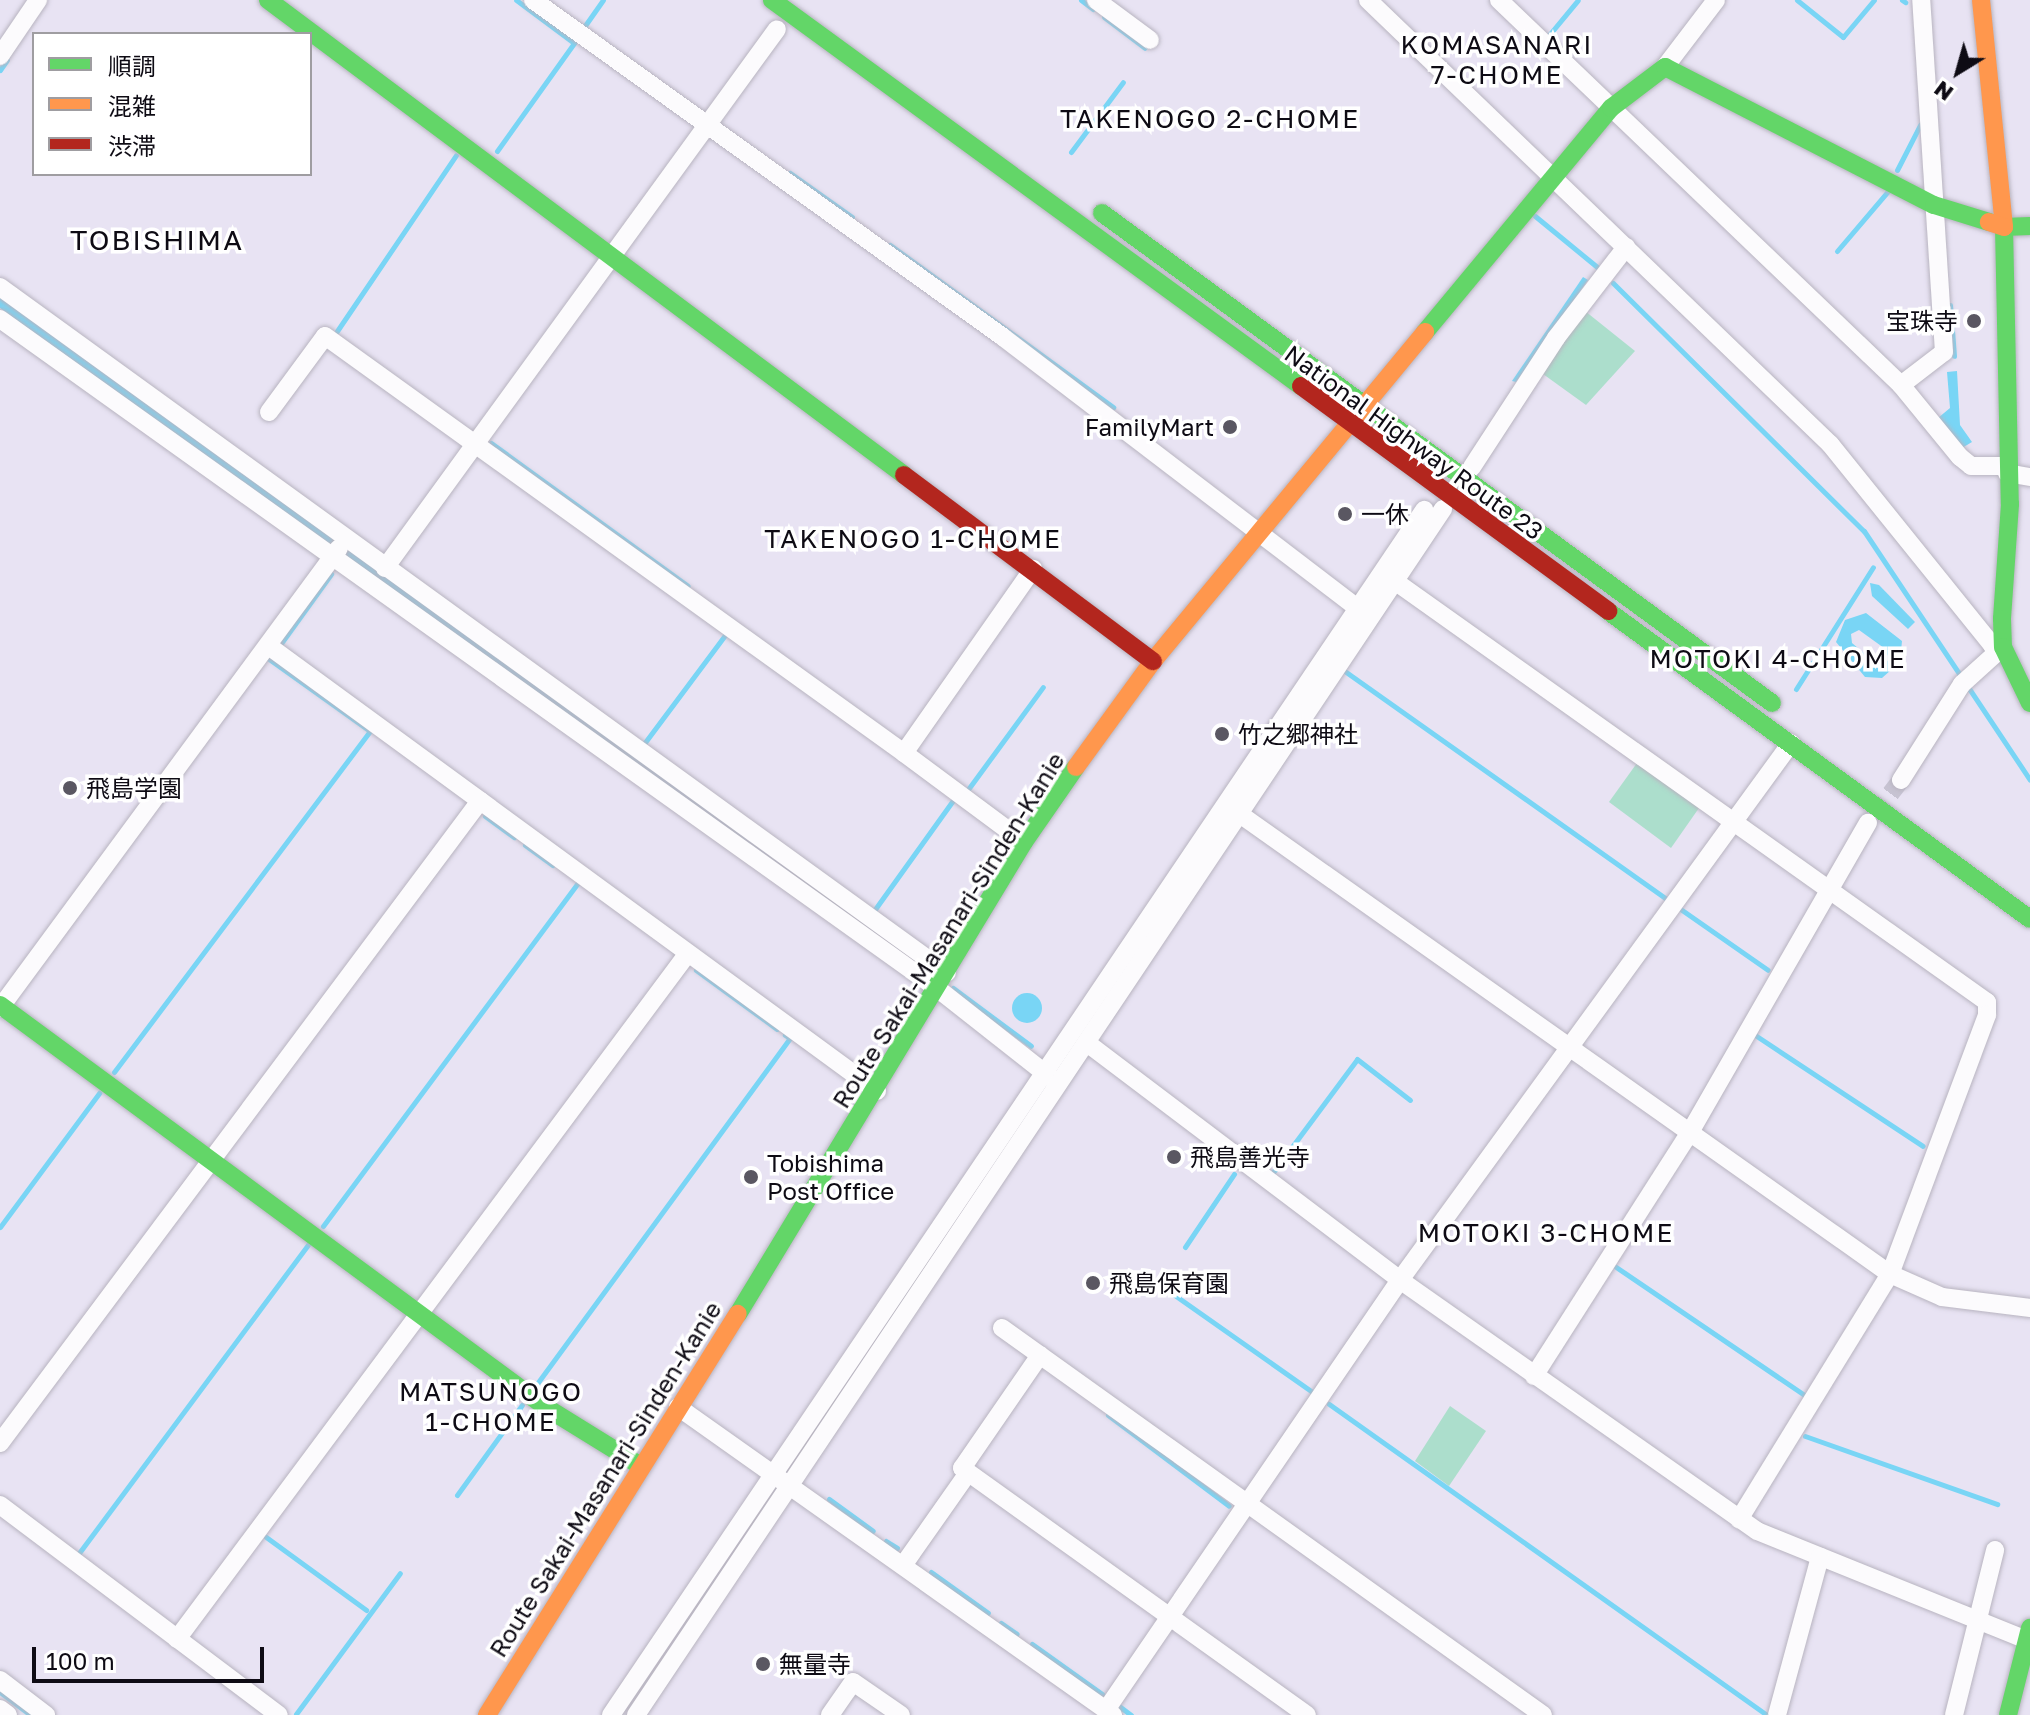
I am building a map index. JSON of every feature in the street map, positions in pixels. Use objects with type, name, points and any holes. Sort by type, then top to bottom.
[{"type":"main road","points":[[268,0],[311,32]]},
{"type":"main road","name":"National Highway Route 23","points":[[772,0],[1351,426],[2030,919]]},
{"type":"main road","points":[[1981,0],[2004,227],[2008,470],[2003,647],[2030,703]]},
{"type":"main road","points":[[312,33],[1153,661]]},
{"type":"main road","points":[[1665,67],[1934,205],[2004,227],[2030,226]]},
{"type":"main road","name":"Route Sakai-Masanari-Sinden-Kanie","points":[[487,1715],[877,1091],[1024,842],[1153,661],[1351,426],[1611,108],[1665,67]]},
{"type":"main road","name":"National Highway Route 23","points":[[1088,203],[1788,715]]},
{"type":"main road","points":[[1877,780],[1902,790]]},
{"type":"main road","points":[[1,1006],[547,1408],[641,1466]]},
{"type":"main road","points":[[2008,1715],[2029,1634]]},
{"type":"street","points":[[0,56],[38,0]]},
{"type":"street","points":[[533,0],[703,126],[1003,337],[1357,608]]},
{"type":"street","points":[[1096,0],[1150,40]]},
{"type":"street","points":[[1368,0],[1830,444],[1992,645],[2003,647]]},
{"type":"street","points":[[1499,0],[1901,385],[1971,466],[2008,470],[2030,477]]},
{"type":"street","points":[[1665,67],[1716,0]]},
{"type":"street","points":[[1901,385],[1944,352],[1921,0]]},
{"type":"street","points":[[385,568],[703,126],[777,29]]},
{"type":"street","points":[[1472,467],[1556,338],[1626,247]]},
{"type":"street","points":[[0,287],[142,388],[942,981],[1059,1084]]},
{"type":"street","points":[[0,319],[942,981]]},
{"type":"street","points":[[269,412],[325,336],[1024,842]]},
{"type":"street","points":[[128,409],[142,388]]},
{"type":"street","points":[[636,1715],[1443,509]]},
{"type":"street","points":[[619,1712],[775,1471],[1042,1072],[1424,510]]},
{"type":"street","points":[[1,1006],[270,647],[345,539]]},
{"type":"street","points":[[904,753],[1033,569]]},
{"type":"street","points":[[1396,582],[1987,1002],[1987,1015],[1890,1274],[1739,1519]]},
{"type":"street","points":[[270,647],[877,1091]]},
{"type":"street","points":[[1902,790],[1967,680],[2003,647]]},
{"type":"street","points":[[678,1407],[775,1471],[1110,1712],[1170,1617],[1400,1280],[1791,743]]},
{"type":"street","points":[[0,1443],[480,801]]},
{"type":"street","points":[[1241,815],[1890,1274],[1942,1297],[2030,1308]]},
{"type":"street","points":[[1534,1376],[1689,1134],[1868,823]]},
{"type":"street","points":[[177,1639],[688,953]]},
{"type":"street","points":[[1087,1043],[1400,1280],[1769,1538],[1978,1618],[2029,1634]]},
{"type":"street","points":[[1002,1328],[1543,1715]]},
{"type":"street","points":[[1040,1355],[962,1468],[1307,1715]]},
{"type":"street","points":[[904,1564],[968,1473]]},
{"type":"street","points":[[0,1505],[279,1715]]},
{"type":"street","points":[[1954,1715],[1995,1550]]},
{"type":"street","points":[[1777,1715],[1820,1557]]},
{"type":"street","points":[[0,1680],[46,1715]]},
{"type":"street","points":[[830,1715],[853,1682],[901,1715]]},
{"type":"street","points":[[0,1709],[8,1715]]},
{"type":"green space","points":[[1585,311],[1635,351],[1586,405],[1543,374]]},
{"type":"green space","points":[[1637,763],[1699,808],[1671,848],[1609,802]]},
{"type":"green space","points":[[1450,1406],[1486,1431],[1449,1486],[1415,1461]]},
{"type":"water","points":[[1583,277],[1588,280],[1516,382],[1512,381]]},
{"type":"water","points":[[0,297],[934,972],[930,978],[0,308]]},
{"type":"water","points":[[1957,371],[1960,425],[1972,442],[1962,448],[1938,418],[1950,408],[1947,372]]},
{"type":"water","points":[[1870,583],[1879,585],[1915,622],[1908,629],[1872,596]]},
{"type":"water","points":[[1866,613],[1902,641],[1900,662],[1882,678],[1865,677],[1836,642],[1845,620]],"holes":[[[1859,630],[1884,648],[1890,660],[1877,664],[1852,643],[1851,634]]]},
{"type":"water","points":[[1027,993],[1037,998],[1042,1008],[1037,1018],[1027,1023],[1017,1018],[1012,1008],[1017,998]]},
{"type":"waterway","points":[[497,151],[574,43],[516,0]]},
{"type":"waterway","points":[[584,27],[603,0]]},
{"type":"waterway","points":[[1081,0],[1093,9]]},
{"type":"waterway","points":[[1549,35],[1578,0]]},
{"type":"waterway","points":[[1797,0],[1843,37],[1874,0]]},
{"type":"waterway","points":[[1104,17],[1145,48]]},
{"type":"waterway","points":[[0,70],[7,60]]},
{"type":"waterway","points":[[1071,152],[1123,82]]},
{"type":"waterway","points":[[1897,170],[1920,125]]},
{"type":"waterway","points":[[337,331],[456,155]]},
{"type":"waterway","points":[[790,173],[852,217]]},
{"type":"waterway","points":[[1837,251],[1888,191]]},
{"type":"waterway","points":[[1535,216],[1597,267]]},
{"type":"waterway","points":[[890,245],[1113,407]]},
{"type":"waterway","points":[[1613,283],[1864,531],[2030,780]]},
{"type":"waterway","points":[[1950,305],[1954,356]]},
{"type":"waterway","points":[[491,443],[688,586]]},
{"type":"waterway","points":[[1796,689],[1873,567]]},
{"type":"waterway","points":[[282,642],[331,574]]},
{"type":"waterway","points":[[643,745],[725,635]]},
{"type":"waterway","points":[[269,659],[370,731]]},
{"type":"waterway","points":[[1346,672],[1665,898]]},
{"type":"waterway","points":[[969,788],[1043,687]]},
{"type":"waterway","points":[[114,1072],[370,731]]},
{"type":"waterway","points":[[873,912],[954,799]]},
{"type":"waterway","points":[[485,816],[514,837]]},
{"type":"waterway","points":[[525,845],[553,865]]},
{"type":"waterway","points":[[323,1226],[578,883]]},
{"type":"waterway","points":[[1679,908],[1768,970]]},
{"type":"waterway","points":[[696,970],[777,1029]]},
{"type":"waterway","points":[[953,988],[1031,1046]]},
{"type":"waterway","points":[[536,1385],[790,1038],[785,1035]]},
{"type":"waterway","points":[[1755,1035],[1923,1146]]},
{"type":"waterway","points":[[1271,1175],[1357,1059],[1410,1100]]},
{"type":"waterway","points":[[0,1227],[99,1093]]},
{"type":"waterway","points":[[1185,1247],[1234,1174]]},
{"type":"waterway","points":[[79,1553],[308,1245]]},
{"type":"waterway","points":[[1616,1267],[1806,1396]]},
{"type":"waterway","points":[[1173,1294],[1311,1391]]},
{"type":"waterway","points":[[1329,1404],[1767,1715]]},
{"type":"waterway","points":[[457,1495],[522,1405]]},
{"type":"waterway","points":[[1108,1415],[1229,1506]]},
{"type":"waterway","points":[[1805,1436],[1997,1504]]},
{"type":"waterway","points":[[829,1499],[873,1531]]},
{"type":"waterway","points":[[266,1537],[366,1610]]},
{"type":"waterway","points":[[886,1541],[897,1548]]},
{"type":"waterway","points":[[931,1572],[988,1613]]},
{"type":"waterway","points":[[296,1714],[400,1573]]},
{"type":"waterway","points":[[1001,1623],[1017,1634]]},
{"type":"waterway","points":[[1032,1644],[1102,1694]]},
{"type":"waterway","points":[[0,1692],[30,1715]]},
{"type":"waterway","points":[[1119,1706],[1131,1715]]},
{"type":"tunnel","points":[[1874,815],[1901,780]]},
{"type":"traffic: fast","points":[[268,0],[311,32]]},
{"type":"traffic: fast","points":[[772,0],[1301,386]]},
{"type":"traffic: fast","points":[[312,33],[904,475]]},
{"type":"traffic: fast","points":[[1425,332],[1611,108],[1665,67],[1934,205],[1989,222]]},
{"type":"traffic: fast","points":[[1102,213],[1772,703]]},
{"type":"traffic: fast","points":[[2030,226],[2004,227],[2010,504],[2002,619],[2003,647],[2030,703]]},
{"type":"traffic: fast","points":[[1608,611],[2030,919]]},
{"type":"traffic: fast","points":[[738,1314],[1024,842],[1076,767]]},
{"type":"traffic: fast","points":[[0,1005],[547,1408],[641,1466]]},
{"type":"traffic: fast","points":[[2008,1715],[2030,1628]]},
{"type":"traffic: slow","points":[[1981,0],[2004,227],[1989,222]]},
{"type":"traffic: slow","points":[[1076,767],[1153,661],[1425,332]]},
{"type":"traffic: slow","points":[[487,1715],[738,1314]]},
{"type":"traffic: jam","points":[[1301,386],[1608,611]]},
{"type":"traffic: jam","points":[[904,475],[1153,661]]},
{"type":"place","name":"宝珠寺","points":[[1974,321]]},
{"type":"place","name":"FamilyMart","points":[[1230,427]]},
{"type":"place","name":"一休","points":[[1345,514]]},
{"type":"place","name":"竹之郷神社","points":[[1222,734]]},
{"type":"place","name":"飛島学園","points":[[70,788]]},
{"type":"place","name":"飛島善光寺","points":[[1174,1157]]},
{"type":"place","name":"Tobishima Post Office","points":[[751,1177]]},
{"type":"place","name":"飛島保育園","points":[[1093,1283]]},
{"type":"place","name":"無量寺","points":[[763,1664]]},
{"type":"district","name":"KOMASANARI 7-CHOME","points":[[1497,60]]},
{"type":"district","name":"TAKENOGO 2-CHOME","points":[[1210,119]]},
{"type":"district","name":"TOBISHIMA","points":[[157,240]]},
{"type":"district","name":"TAKENOGO 1-CHOME","points":[[913,539]]},
{"type":"district","name":"MOTOKI 4-CHOME","points":[[1778,659]]},
{"type":"district","name":"MOTOKI 3-CHOME","points":[[1546,1233]]},
{"type":"district","name":"MATSUNOGO 1-CHOME","points":[[491,1407]]}]
